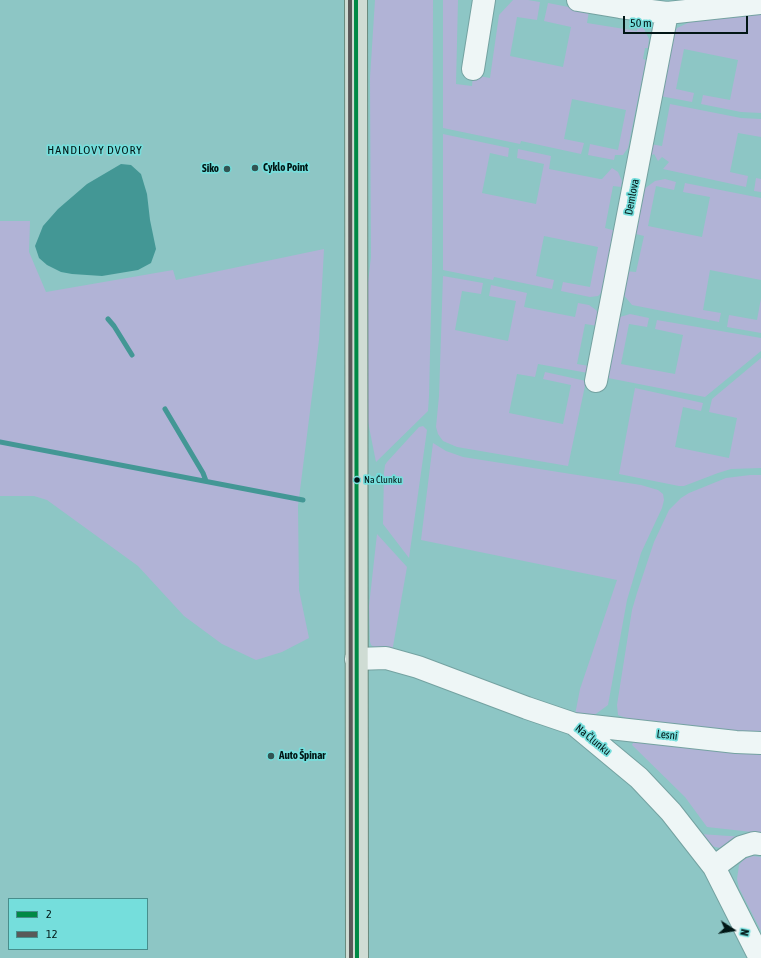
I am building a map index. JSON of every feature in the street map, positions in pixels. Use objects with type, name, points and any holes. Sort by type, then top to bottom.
[{"type":"main road","points":[[356,0],[357,958]]},
{"type":"street","points":[[473,69],[484,0]]},
{"type":"street","points":[[578,0],[667,13],[761,2]]},
{"type":"street","name":"Demlova","points":[[596,381],[667,13]]},
{"type":"street","name":"Na Člunku","points":[[356,658],[386,658],[418,667],[574,724],[640,778],[671,812],[714,866],[760,958]]},
{"type":"street","name":"Lesní","points":[[574,724],[736,742],[761,743]]},
{"type":"street","points":[[714,866],[741,847],[754,843],[761,844]]},
{"type":"shaded area","points":[[375,0],[433,0],[432,269],[428,411],[376,462],[368,422],[366,300],[371,257],[370,78]]},
{"type":"shaded area","points":[[443,0],[458,0],[456,84],[472,86],[473,75],[490,78],[499,15],[513,0],[540,2],[537,20],[517,17],[510,56],[563,67],[571,27],[544,21],[548,3],[589,11],[587,23],[637,31],[638,25],[644,29],[649,39],[648,48],[645,48],[643,59],[646,60],[628,148],[623,155],[615,155],[614,160],[588,155],[590,144],[618,150],[626,110],[572,99],[564,139],[584,143],[581,154],[521,141],[520,144],[443,128]]},
{"type":"shaded area","points":[[761,13],[761,113],[741,112],[701,104],[703,95],[730,100],[738,60],[684,49],[676,89],[694,93],[692,102],[660,96],[674,33],[677,28],[690,22]]},
{"type":"shaded area","points":[[670,104],[741,118],[761,119],[761,137],[738,133],[730,172],[748,176],[746,187],[663,169],[669,162],[662,157],[658,161],[654,154],[652,155],[650,144],[662,146]]},
{"type":"shaded area","points":[[443,134],[509,148],[508,157],[490,153],[482,193],[536,204],[544,164],[517,158],[518,149],[551,156],[549,169],[600,179],[602,179],[612,168],[618,172],[622,181],[621,187],[613,186],[605,228],[616,231],[603,291],[598,296],[590,297],[561,291],[563,282],[590,287],[598,247],[544,236],[536,276],[554,280],[552,289],[494,277],[493,280],[443,270]]},
{"type":"shaded area","points":[[121,164],[131,165],[141,174],[147,194],[150,220],[156,249],[151,263],[138,270],[102,276],[61,272],[47,265],[39,258],[35,246],[43,226],[58,209],[87,184]]},
{"type":"shaded area","points":[[756,178],[761,179],[761,192],[754,191]]},
{"type":"shaded area","points":[[665,179],[676,182],[674,190],[656,186],[648,226],[702,237],[710,197],[683,192],[685,183],[761,198],[761,280],[710,270],[703,310],[721,313],[719,322],[632,305],[622,293],[624,271],[636,272],[644,236],[632,233],[644,189],[655,181]]},
{"type":"shaded area","points":[[0,221],[30,221],[29,252],[46,292],[173,270],[176,280],[324,249],[319,340],[298,506],[299,590],[309,638],[282,652],[256,660],[222,644],[184,616],[138,566],[47,500],[34,496],[0,496]]},
{"type":"shaded area","points":[[443,276],[483,283],[481,294],[462,291],[455,330],[508,341],[516,301],[489,296],[491,285],[527,293],[524,307],[575,317],[578,303],[589,305],[598,313],[598,326],[585,324],[577,364],[589,366],[588,373],[538,364],[535,377],[517,374],[509,413],[563,424],[571,385],[543,379],[545,372],[586,381],[568,466],[457,447],[443,441],[438,434],[436,427],[439,396]]},
{"type":"shaded area","points":[[761,298],[761,333],[727,327],[729,315],[757,320]]},
{"type":"shaded area","points":[[630,314],[649,318],[647,327],[629,324],[621,364],[675,374],[683,335],[655,329],[657,320],[761,338],[761,351],[705,397],[603,377],[613,325],[620,317]]},
{"type":"shaded area","points":[[761,358],[761,468],[731,469],[684,486],[619,474],[635,388],[703,403],[701,411],[683,407],[675,447],[729,458],[737,418],[709,412],[712,399]]},
{"type":"shaded area","points":[[423,426],[427,430],[409,558],[383,524],[384,473],[387,462],[419,427]]},
{"type":"shaded area","points":[[433,443],[446,451],[463,457],[641,485],[658,490],[663,494],[664,500],[662,508],[641,553],[627,600],[608,705],[593,716],[575,715],[580,689],[617,580],[421,540]]},
{"type":"shaded area","points":[[761,475],[761,833],[707,827],[685,797],[632,745],[636,737],[660,731],[618,715],[617,705],[632,610],[654,542],[669,510],[681,498],[689,493],[726,478]]},
{"type":"shaded area","points":[[377,534],[407,567],[392,652],[386,655],[371,645],[370,642],[369,606]]},
{"type":"shaded area","points":[[700,834],[744,837],[720,848],[711,846]]},
{"type":"shaded area","points":[[753,856],[761,857],[761,931],[739,888],[737,879],[739,865],[744,859]]},
{"type":"waterway","points":[[108,319],[132,355]]},
{"type":"waterway","points":[[165,409],[203,473],[206,481]]},
{"type":"waterway","points":[[0,442],[303,500]]},
{"type":"transit line","name":"12","points":[[350,0],[351,958]]},
{"type":"transit line","name":"2","points":[[356,0],[357,958]]},
{"type":"place","name":"Cyklo Point","points":[[255,168]]},
{"type":"place","name":"Siko","points":[[227,169]]},
{"type":"place","name":"Na Člunku","points":[[357,480]]},
{"type":"place","name":"Auto Špinar","points":[[271,756]]},
{"type":"district","name":"HANDLOVY DVORY","points":[[95,150]]}]
